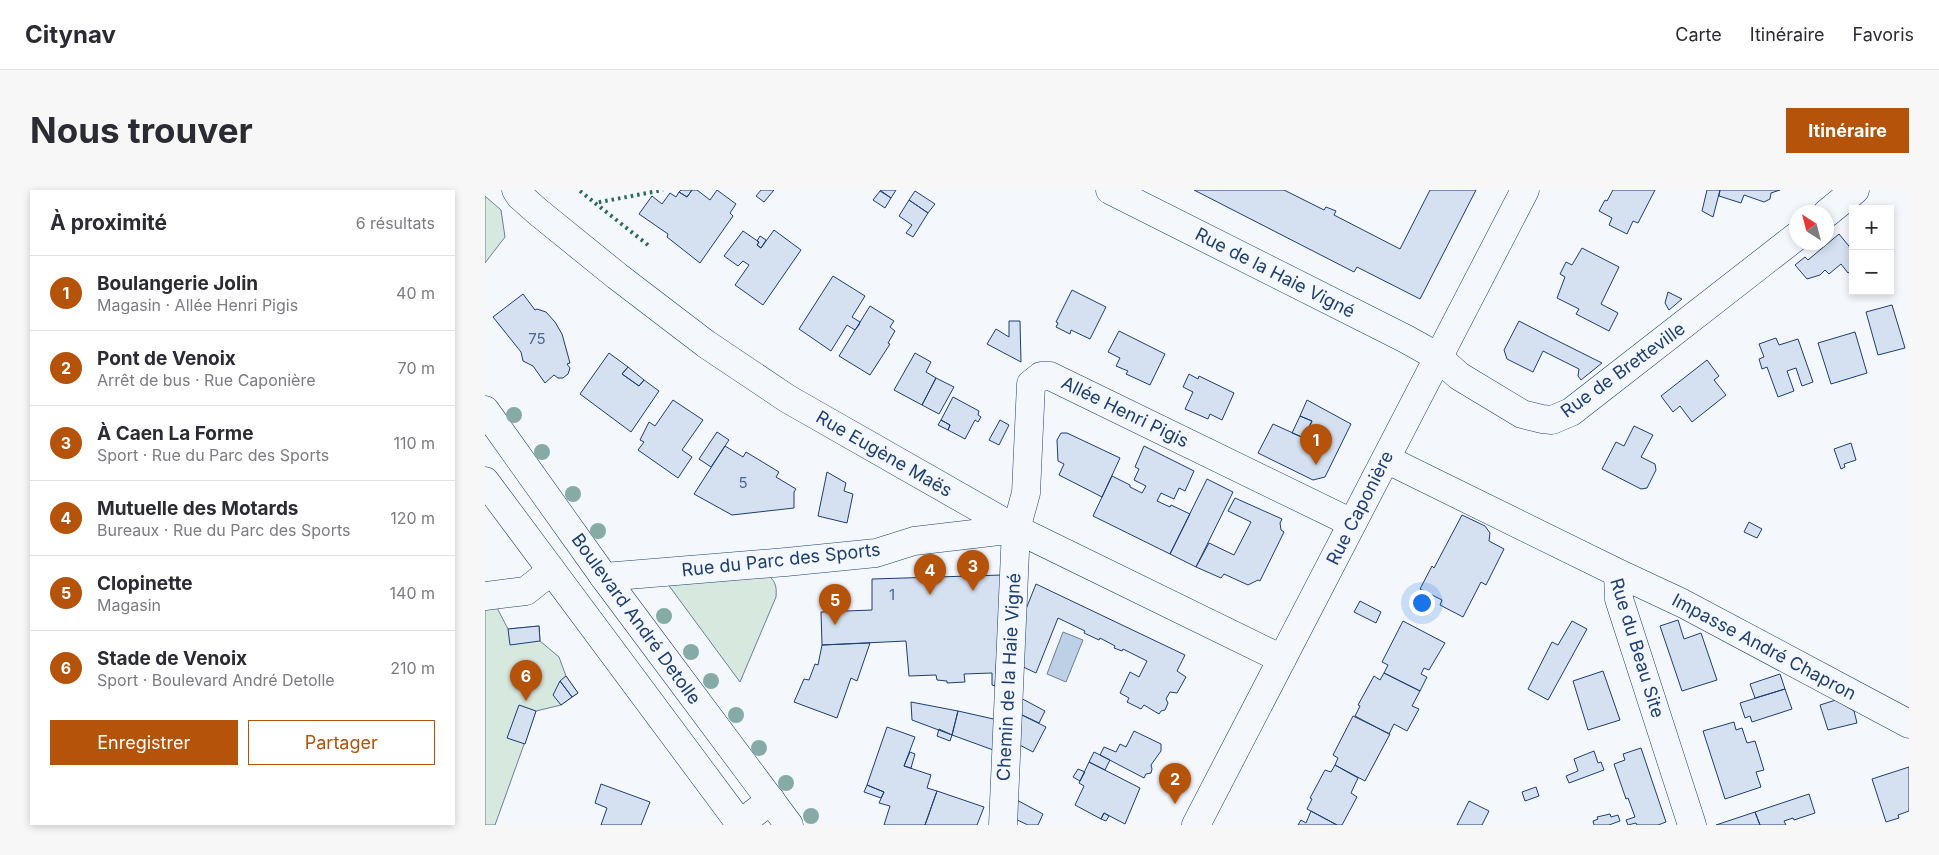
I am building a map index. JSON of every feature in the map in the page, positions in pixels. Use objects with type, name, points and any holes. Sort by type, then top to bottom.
[{"type":"street","name":"Rue de la Haie Vigné","points":[[1110,190],[1406,339],[1438,357]]},
{"type":"street","name":"Rue Caponière","points":[[1196,825],[1525,190]]},
{"type":"street","points":[[1834,207],[1855,190]]},
{"type":"street","name":"Rue Eugène Maës","points":[[514,192],[617,276],[723,355],[788,399],[1016,529],[1282,659]]},
{"type":"street","name":"Rue de Bretteville","points":[[1438,357],[1459,376],[1522,414],[1542,419],[1562,418],[1583,404],[1789,242]]},
{"type":"street","name":"Allée Henri Pigis","points":[[1016,529],[1026,493],[1031,384],[1041,376],[1050,376],[1066,383],[1352,523]]},
{"type":"street","name":"Boulevard André Detolle","points":[[485,410],[604,577],[789,825]]},
{"type":"street","name":"Rue du Beau Site","points":[[1386,459],[1618,573],[1619,599],[1692,825]]},
{"type":"street","points":[[485,481],[740,825],[771,800]]},
{"type":"street","name":"Rue du Parc des Sports","points":[[604,577],[877,553],[914,541],[1016,529]]},
{"type":"street","name":"Chemin de la Haie Vigné","points":[[1003,825],[1016,529]]},
{"type":"street","points":[[485,596],[526,591],[551,571]]},
{"type":"street","name":"Impasse André Chapron","points":[[1618,573],[1681,603],[1909,724]]},
{"type":"shaded area","points":[[485,196],[501,210],[505,237],[485,263]]},
{"type":"shaded area","points":[[765,573],[775,583],[776,597],[740,682],[667,583]]},
{"type":"shaded area","points":[[485,585],[508,629],[539,626],[540,641],[559,657],[566,676],[578,693],[561,705],[536,711],[495,825],[485,825]]},
{"type":"water","points":[[1063,632],[1083,640],[1066,682],[1047,674]]},
{"type":"building","points":[[681,190],[692,190],[687,197],[679,192]]},
{"type":"building","points":[[692,190],[697,190],[710,200],[717,190],[736,204],[730,213],[733,216],[700,263],[667,237],[668,234],[639,214],[652,196],[662,204],[670,193],[676,197],[679,192],[687,197]]},
{"type":"building","points":[[761,190],[774,190],[764,202],[756,196]]},
{"type":"building","points":[[880,190],[896,190],[891,198]]},
{"type":"building","points":[[1194,190],[1284,190],[1324,210],[1326,207],[1336,211],[1334,215],[1400,249],[1430,190],[1476,190],[1420,299],[1357,267],[1354,272]]},
{"type":"building","points":[[1613,190],[1655,190],[1638,223],[1633,221],[1627,234],[1609,225],[1612,218],[1599,211]]},
{"type":"building","points":[[1707,190],[1720,190],[1713,217],[1702,211]]},
{"type":"building","points":[[1720,190],[1780,190],[1771,193],[1770,199],[1764,202],[1744,195],[1741,203],[1719,196]]},
{"type":"building","points":[[880,191],[891,198],[885,208],[873,200]]},
{"type":"building","points":[[915,191],[935,204],[928,213],[909,200]]},
{"type":"building","points":[[909,200],[928,213],[913,237],[906,233],[912,225],[899,216]]},
{"type":"building","points":[[774,230],[801,250],[763,305],[735,285],[749,265],[743,261],[738,266],[724,256],[743,231],[759,242],[757,245],[761,248]]},
{"type":"building","points":[[1839,234],[1849,246],[1849,272],[1841,264],[1829,274],[1825,270],[1820,275],[1807,279],[1795,265],[1805,257],[1808,260],[1820,250],[1834,250],[1834,238]]},
{"type":"building","points":[[760,236],[766,240],[761,248],[757,245]]},
{"type":"building","points":[[1582,248],[1619,267],[1601,304],[1618,313],[1609,331],[1576,314],[1579,309],[1557,298],[1565,277],[1560,274],[1566,262],[1572,265]]},
{"type":"building","points":[[833,276],[865,296],[852,317],[860,322],[859,325],[855,330],[847,325],[831,351],[799,329]]},
{"type":"building","points":[[1072,290],[1106,307],[1090,339],[1071,330],[1070,334],[1056,327],[1058,323],[1056,322]]},
{"type":"building","points":[[1668,292],[1682,299],[1669,310],[1665,303]]},
{"type":"building","points":[[523,294],[535,310],[546,312],[562,334],[570,363],[567,364],[570,368],[568,374],[563,378],[558,378],[554,375],[545,383],[533,366],[523,361],[521,352],[493,317]]},
{"type":"building","points":[[1892,305],[1905,348],[1878,355],[1866,312]]},
{"type":"building","points":[[870,306],[894,321],[890,327],[895,331],[888,343],[890,344],[870,375],[839,356]]},
{"type":"building","points":[[1009,321],[1020,321],[1021,362],[987,344],[996,329],[1009,337]]},
{"type":"building","points":[[1519,321],[1602,363],[1581,380],[1578,376],[1579,369],[1543,351],[1533,372],[1507,359],[1504,350]]},
{"type":"building","points":[[1119,331],[1165,354],[1150,385],[1126,374],[1128,371],[1116,366],[1120,358],[1108,352]]},
{"type":"building","points":[[1855,332],[1867,373],[1831,384],[1818,343]]},
{"type":"building","points":[[1776,338],[1779,345],[1798,339],[1813,382],[1802,386],[1796,368],[1787,371],[1794,391],[1778,397],[1767,367],[1762,369],[1759,359],[1764,357],[1759,344]]},
{"type":"building","points":[[609,353],[628,367],[622,374],[639,386],[644,380],[659,391],[631,432],[580,394]]},
{"type":"building","points":[[915,353],[931,362],[926,372],[936,378],[922,405],[894,390]]},
{"type":"building","points":[[1707,360],[1719,376],[1714,380],[1726,395],[1692,422],[1680,406],[1673,412],[1661,396]]},
{"type":"building","points":[[628,367],[644,380],[639,386],[622,374]]},
{"type":"building","points":[[1189,374],[1198,379],[1199,376],[1234,393],[1222,420],[1210,414],[1208,419],[1185,409],[1193,392],[1183,387]]},
{"type":"building","points":[[936,378],[954,387],[939,414],[922,405]]},
{"type":"building","points":[[953,397],[979,411],[978,415],[981,417],[978,422],[975,420],[965,439],[948,430],[950,425],[941,420]]},
{"type":"building","points":[[673,400],[703,420],[682,450],[692,457],[678,478],[638,450],[644,442],[640,440],[649,422],[655,426]]},
{"type":"building","points":[[1307,400],[1351,424],[1325,477],[1313,480],[1258,453],[1273,424],[1304,438],[1312,421],[1300,416]]},
{"type":"building","points":[[1300,416],[1312,421],[1304,438],[1292,433]]},
{"type":"building","points":[[941,420],[950,425],[948,430],[938,425]]},
{"type":"building","points":[[1000,420],[1009,425],[999,445],[989,440]]},
{"type":"building","points":[[1634,426],[1653,435],[1641,457],[1655,464],[1656,470],[1647,488],[1641,489],[1602,469],[1616,442],[1624,446]]},
{"type":"building","points":[[717,432],[729,440],[711,467],[699,459]]},
{"type":"building","points":[[1061,433],[1067,433],[1120,458],[1102,497],[1059,475],[1064,464],[1058,461],[1057,440]]},
{"type":"building","points":[[1851,443],[1856,460],[1844,464],[1845,467],[1841,469],[1834,449]]},
{"type":"building","points":[[725,446],[743,457],[746,452],[779,472],[776,477],[796,489],[794,492],[794,508],[732,515],[694,494]]},
{"type":"building","points":[[1144,446],[1194,471],[1185,491],[1179,488],[1174,499],[1161,493],[1157,501],[1190,514],[1170,554],[1093,516],[1112,476],[1142,493],[1146,486],[1134,480],[1139,469],[1135,467]]},
{"type":"building","points":[[827,472],[846,483],[844,491],[853,494],[847,523],[818,516]]},
{"type":"building","points":[[1207,479],[1233,492],[1196,567],[1170,554]]},
{"type":"building","points":[[1235,498],[1282,519],[1280,523],[1281,530],[1284,532],[1260,581],[1258,580],[1248,585],[1224,574],[1221,578],[1196,567],[1209,543],[1234,555],[1251,522],[1228,511]]},
{"type":"building","points":[[1462,515],[1485,526],[1490,533],[1489,541],[1504,549],[1486,585],[1481,582],[1463,617],[1440,605],[1442,600],[1420,589],[1432,566],[1434,568]]},
{"type":"building","points":[[1749,522],[1762,529],[1757,538],[1744,532]]},
{"type":"building","points":[[1002,575],[995,686],[992,685],[992,673],[964,674],[965,682],[947,683],[947,681],[937,680],[936,675],[909,676],[906,641],[822,645],[821,612],[872,610],[872,579]]},
{"type":"building","points":[[1036,584],[1185,655],[1177,671],[1186,677],[1177,693],[1170,692],[1166,699],[1168,703],[1165,710],[1159,714],[1144,705],[1141,709],[1127,702],[1129,698],[1120,693],[1130,672],[1139,677],[1147,661],[1123,649],[1122,651],[1114,648],[1115,646],[1100,638],[1099,640],[1084,633],[1085,631],[1058,618],[1036,673],[1019,665],[1024,614]]},
{"type":"building","points":[[1360,601],[1381,612],[1376,623],[1354,612]]},
{"type":"building","points":[[1678,620],[1684,639],[1701,633],[1717,680],[1682,691],[1660,626]]},
{"type":"building","points":[[1403,621],[1445,643],[1429,670],[1424,668],[1421,674],[1427,677],[1420,691],[1384,673],[1388,665],[1382,662]]},
{"type":"building","points":[[1572,621],[1587,629],[1548,700],[1528,689],[1552,642],[1558,645]]},
{"type":"building","points":[[539,626],[540,641],[510,645],[508,629]]},
{"type":"building","points":[[870,643],[857,681],[851,678],[837,718],[794,702],[804,679],[809,680],[815,664],[818,665],[822,645]]},
{"type":"building","points":[[1603,671],[1620,720],[1588,730],[1573,681]]},
{"type":"building","points":[[1384,673],[1420,691],[1412,706],[1419,709],[1407,731],[1394,724],[1389,734],[1355,716],[1360,706],[1358,705],[1374,676],[1380,680]]},
{"type":"building","points":[[1780,674],[1785,689],[1755,698],[1750,684]]},
{"type":"building","points":[[566,676],[578,693],[572,697],[560,681]]},
{"type":"building","points":[[560,681],[572,697],[561,705],[553,695]]},
{"type":"building","points":[[1785,689],[1792,709],[1752,722],[1750,716],[1745,718],[1740,703]]},
{"type":"building","points":[[1017,696],[1045,711],[1039,723],[1016,712]]},
{"type":"building","points":[[1836,700],[1854,711],[1857,723],[1828,730],[1820,705]]},
{"type":"building","points":[[911,702],[958,711],[952,735],[912,720]]},
{"type":"building","points":[[519,705],[536,711],[525,744],[507,738]]},
{"type":"building","points":[[958,711],[998,720],[996,751],[952,735]]},
{"type":"building","points":[[1016,712],[1046,727],[1033,752],[1014,742]]},
{"type":"building","points":[[1353,716],[1390,734],[1365,781],[1335,765],[1338,758],[1333,755]]},
{"type":"building","points":[[1734,722],[1736,730],[1742,728],[1747,743],[1755,741],[1764,770],[1756,772],[1761,787],[1725,799],[1703,731]]},
{"type":"building","points":[[887,727],[915,737],[904,766],[931,775],[927,788],[937,791],[925,825],[884,825],[890,806],[879,803],[884,792],[867,785]]},
{"type":"building","points":[[939,729],[952,735],[950,741],[937,736]]},
{"type":"building","points":[[1134,731],[1161,744],[1161,751],[1151,765],[1151,773],[1146,774],[1144,778],[1100,755],[1104,747],[1116,752],[1120,744],[1126,747]]},
{"type":"building","points":[[1641,748],[1666,822],[1658,825],[1637,825],[1636,823],[1628,825],[1626,820],[1635,817],[1628,798],[1626,799],[1614,764],[1625,760],[1623,754]]},
{"type":"building","points":[[1594,751],[1598,763],[1601,762],[1604,770],[1569,783],[1566,776],[1578,771],[1574,759]]},
{"type":"building","points":[[910,752],[915,754],[911,768],[904,766]]},
{"type":"building","points":[[1094,752],[1110,760],[1105,770],[1089,762]]},
{"type":"building","points":[[1089,762],[1140,788],[1125,824],[1104,813],[1101,819],[1075,805],[1084,786],[1079,783]]},
{"type":"building","points":[[1335,765],[1358,778],[1351,793],[1357,797],[1342,825],[1337,825],[1307,809],[1312,799],[1310,798],[1325,770],[1331,772]]},
{"type":"building","points":[[1909,767],[1909,811],[1898,815],[1899,818],[1886,822],[1872,779]]},
{"type":"building","points":[[1078,769],[1085,772],[1080,781],[1073,777]]},
{"type":"building","points":[[601,784],[650,802],[641,825],[601,825],[607,808],[595,803]]},
{"type":"building","points":[[867,785],[884,792],[881,798],[864,792]]},
{"type":"building","points":[[1536,787],[1539,796],[1525,801],[1522,792]]},
{"type":"building","points":[[937,791],[984,807],[977,825],[925,825]]},
{"type":"building","points":[[1809,794],[1815,813],[1794,820],[1793,818],[1784,821],[1786,825],[1760,825],[1755,812]]},
{"type":"building","points":[[1013,798],[1043,814],[1038,825],[1028,825],[1013,818]]},
{"type":"building","points":[[1469,801],[1489,811],[1482,825],[1457,825]]},
{"type":"building","points":[[1311,811],[1337,825],[1298,825],[1301,820],[1306,823]]},
{"type":"building","points":[[1755,812],[1760,825],[1716,825]]},
{"type":"building","points":[[1104,813],[1109,816],[1106,821],[1101,819]]},
{"type":"building","points":[[1610,814],[1611,817],[1618,815],[1620,821],[1609,825],[1594,825],[1593,821],[1598,819],[1597,817]]},
{"type":"hedge","points":[[648,245],[595,203],[663,190]]},
{"type":"hedge","points":[[580,191],[595,203]]},
{"type":"place","name":"Boulangerie Jolin","points":[[1316,465]]},
{"type":"place","name":"À Caen La Forme","points":[[973,591]]},
{"type":"place","name":"Mutuelle des Motards","points":[[930,595]]},
{"type":"place","name":"Clopinette","points":[[835,625]]},
{"type":"place","name":"Stade de Venoix","points":[[526,701]]},
{"type":"place","name":"Pont de Venoix","points":[[1175,804]]}]
